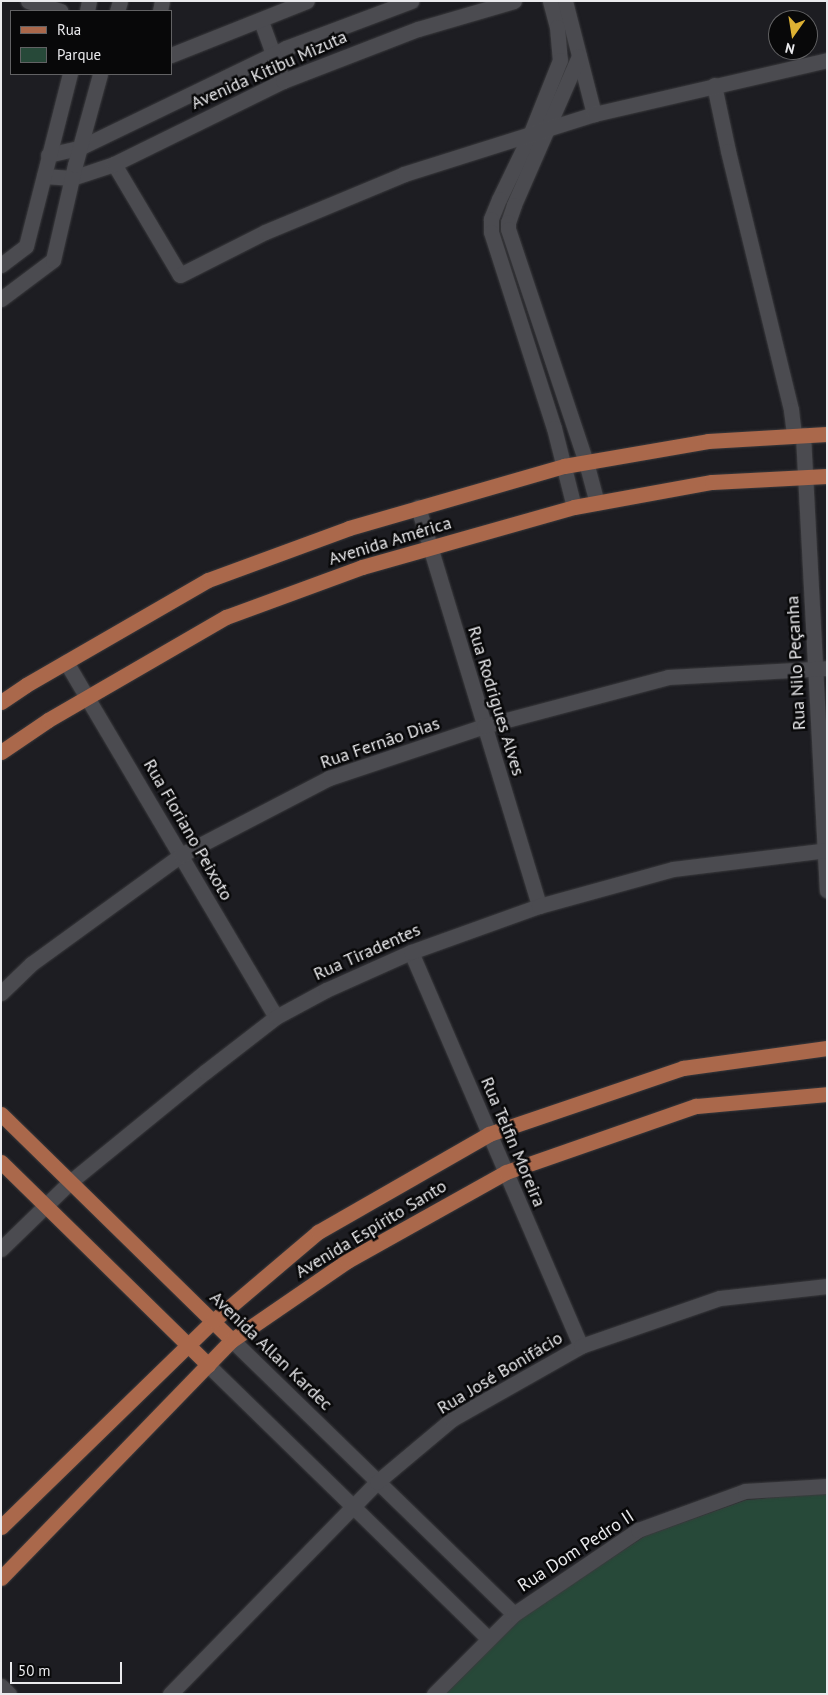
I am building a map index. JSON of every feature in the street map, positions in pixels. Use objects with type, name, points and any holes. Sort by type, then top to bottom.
[{"type":"main road","name":"Avenida América","points":[[1,702],[208,580],[349,528],[564,466],[708,441],[827,434]]},
{"type":"main road","name":"Avenida América","points":[[1,752],[48,720],[226,618],[362,566],[574,507],[712,482],[827,476]]},
{"type":"main road","name":"Avenida Espírito Santo","points":[[1,1527],[213,1321],[318,1232],[489,1134],[683,1068],[827,1048]]},
{"type":"main road","name":"Avenida Espírito Santo","points":[[1,1578],[232,1340],[347,1261],[506,1172],[696,1106],[827,1094]]},
{"type":"main road","name":"Avenida Allan Kardec","points":[[1,1114],[232,1340]]},
{"type":"main road","points":[[1,1162],[208,1365]]},
{"type":"street","points":[[28,1],[56,7]]},
{"type":"street","points":[[172,55],[307,1]]},
{"type":"street","points":[[48,155],[79,148],[273,54],[412,1]]},
{"type":"street","name":"Avenida Kitibu Mizuta","points":[[44,176],[72,178],[114,164],[282,81],[418,29],[514,1]]},
{"type":"street","points":[[550,1],[557,27],[560,60],[530,135],[499,199],[491,219],[491,232],[564,466],[574,507]]},
{"type":"street","points":[[565,1],[594,114]]},
{"type":"street","points":[[261,20],[282,81]]},
{"type":"street","points":[[579,56],[549,129],[514,205],[508,222],[508,230],[586,462],[597,503]]},
{"type":"street","points":[[114,164],[180,275],[265,232],[404,174],[594,114],[827,60]]},
{"type":"street","points":[[1,265],[26,246],[70,75]]},
{"type":"street","points":[[1,299],[53,260],[79,148],[100,75]]},
{"type":"street","name":"Rua Nilo Peçanha","points":[[714,85],[728,151],[799,436],[806,476],[821,668],[827,890]]},
{"type":"street","name":"Rua Rodrigues Alves","points":[[418,507],[539,906]]},
{"type":"street","name":"Rua Floriano Peixoto","points":[[66,662],[276,1017]]},
{"type":"street","name":"Rua Fernão Dias","points":[[1,993],[31,964],[181,855],[329,778],[484,726],[668,677],[821,668]]},
{"type":"street","name":"Rua Tiradentes","points":[[1,1249],[70,1182],[205,1072],[276,1017],[326,990],[411,952],[539,906],[673,870],[826,850]]},
{"type":"street","name":"Rua Telfin Moreira","points":[[411,952],[581,1346]]},
{"type":"street","name":"Rua José Bonifácio","points":[[170,1694],[377,1482],[452,1420],[581,1346],[720,1298],[827,1286]]},
{"type":"street","name":"Avenida Allan Kardec","points":[[232,1340],[514,1614]]},
{"type":"street","points":[[208,1365],[488,1638]]},
{"type":"street","name":"Rua Dom Pedro II","points":[[434,1694],[514,1614],[638,1530],[744,1491],[827,1486]]},
{"type":"street","points":[[1,1686],[9,1694]]},
{"type":"green space","points":[[827,1493],[827,1694],[443,1694],[514,1622],[645,1536],[746,1500]]}]
